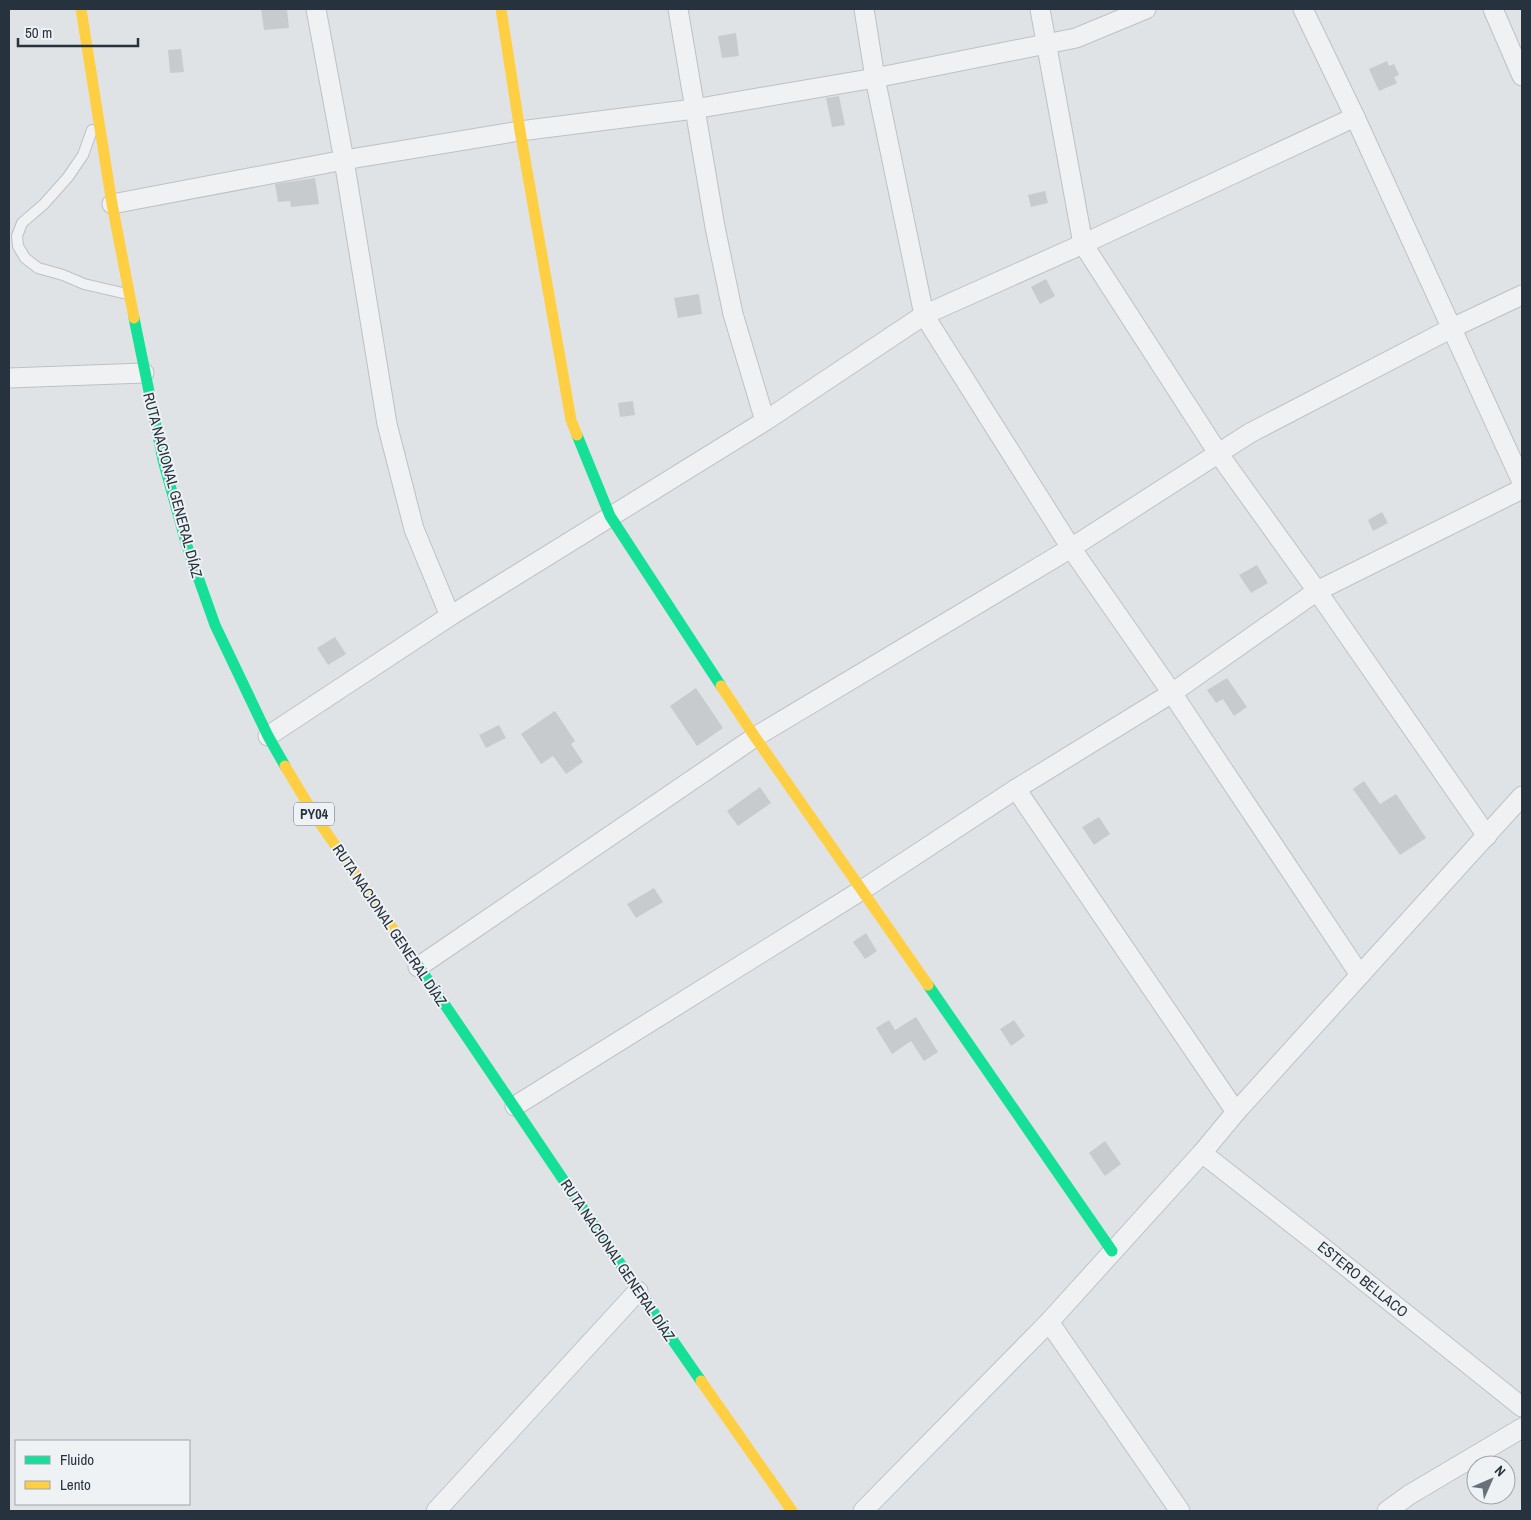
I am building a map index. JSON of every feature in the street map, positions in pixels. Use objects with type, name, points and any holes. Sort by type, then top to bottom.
[{"type":"main road","name":"RUTA NACIONAL GENERAL DÍAZ","points":[[82,9],[112,204],[144,374],[187,546],[215,625],[268,736],[315,816],[515,1106],[638,1292],[792,1511]]},
{"type":"main road","points":[[501,9],[520,131],[571,420],[610,516],[754,737],[1112,1251]]},
{"type":"street","points":[[316,9],[344,160],[388,424],[414,529],[450,616]]},
{"type":"street","points":[[678,9],[715,227],[733,314],[764,420]]},
{"type":"street","points":[[864,9],[875,78],[924,315],[1072,548],[1172,692],[1360,976]]},
{"type":"street","points":[[1040,9],[1083,244],[1218,453],[1317,591],[1487,836]]},
{"type":"street","points":[[112,204],[344,160],[520,131],[694,109],[875,78],[1076,38],[1146,9]]},
{"type":"street","points":[[1303,9],[1355,117],[1522,482]]},
{"type":"street","points":[[1492,9],[1522,76]]},
{"type":"street","points":[[268,736],[450,616],[764,420],[924,315],[1083,244],[1355,117]]},
{"type":"street","points":[[418,967],[754,737],[1072,548],[1250,432],[1452,328],[1522,295]]},
{"type":"street","points":[[9,378],[144,374]]},
{"type":"street","points":[[515,1106],[862,890],[1016,789],[1172,692],[1317,591],[1522,489]]},
{"type":"street","points":[[1016,789],[1236,1112]]},
{"type":"street","points":[[863,1511],[1049,1322],[1522,796]]},
{"type":"street","name":"ESTERO BELLACO","points":[[1202,1153],[1522,1407]]},
{"type":"street","points":[[436,1511],[638,1292]]},
{"type":"street","points":[[1049,1322],[1180,1511]]},
{"type":"street","points":[[1387,1511],[1409,1495],[1522,1428]]},
{"type":"lane","points":[[98,115],[83,155],[68,177],[44,204],[22,223],[17,236],[18,246],[25,258],[38,268],[84,284],[129,295]]},
{"type":"building","points":[[261,9],[287,9],[289,28],[264,30]]},
{"type":"building","points":[[736,33],[739,56],[722,58],[718,36]]},
{"type":"building","points":[[181,49],[184,72],[170,73],[168,50]]},
{"type":"building","points":[[1387,61],[1389,66],[1394,64],[1399,75],[1394,77],[1397,83],[1379,91],[1369,69]]},
{"type":"building","points":[[839,96],[845,125],[832,127],[826,98]]},
{"type":"building","points":[[315,178],[319,204],[291,207],[290,201],[278,202],[275,184]]},
{"type":"building","points":[[1045,191],[1048,203],[1031,207],[1028,195]]},
{"type":"building","points":[[1046,279],[1055,296],[1040,304],[1031,287]]},
{"type":"building","points":[[699,294],[702,314],[678,318],[674,298]]},
{"type":"building","points":[[633,401],[635,415],[620,417],[618,403]]},
{"type":"building","points":[[1382,512],[1388,523],[1373,531],[1368,520]]},
{"type":"building","points":[[1257,565],[1268,583],[1251,593],[1239,575]]},
{"type":"building","points":[[335,637],[346,654],[328,665],[317,648]]},
{"type":"building","points":[[1227,678],[1247,707],[1234,716],[1223,699],[1216,703],[1207,690]]},
{"type":"building","points":[[696,688],[723,728],[697,746],[670,706]]},
{"type":"building","points":[[555,711],[575,741],[571,744],[583,762],[566,774],[553,756],[541,764],[521,734]]},
{"type":"building","points":[[499,725],[506,738],[486,748],[479,735]]},
{"type":"building","points":[[1364,781],[1380,804],[1396,794],[1426,838],[1400,855],[1353,789]]},
{"type":"building","points":[[760,787],[771,803],[738,826],[727,811]]},
{"type":"building","points":[[1099,817],[1110,834],[1094,845],[1082,827]]},
{"type":"building","points":[[654,888],[663,902],[636,918],[627,904]]},
{"type":"building","points":[[866,933],[877,951],[865,959],[853,942]]},
{"type":"building","points":[[916,1017],[938,1052],[924,1061],[911,1041],[892,1054],[876,1028],[889,1020],[895,1030]]},
{"type":"building","points":[[1014,1020],[1025,1036],[1011,1046],[1000,1029]]},
{"type":"building","points":[[1105,1141],[1121,1164],[1105,1176],[1089,1153]]},
{"type":"traffic: fast","points":[[134,318],[163,460],[187,546],[215,625],[268,736],[285,766]]},
{"type":"traffic: fast","points":[[577,435],[610,516],[721,686]]},
{"type":"traffic: fast","points":[[415,961],[701,1381]]},
{"type":"traffic: fast","points":[[928,985],[1112,1251]]},
{"type":"traffic: slow","points":[[81,9],[112,204],[134,318]]},
{"type":"traffic: slow","points":[[501,9],[520,131],[571,420],[577,435]]},
{"type":"traffic: slow","points":[[721,686],[928,985]]},
{"type":"traffic: slow","points":[[285,766],[315,816],[415,961]]},
{"type":"traffic: slow","points":[[701,1381],[792,1511]]}]
